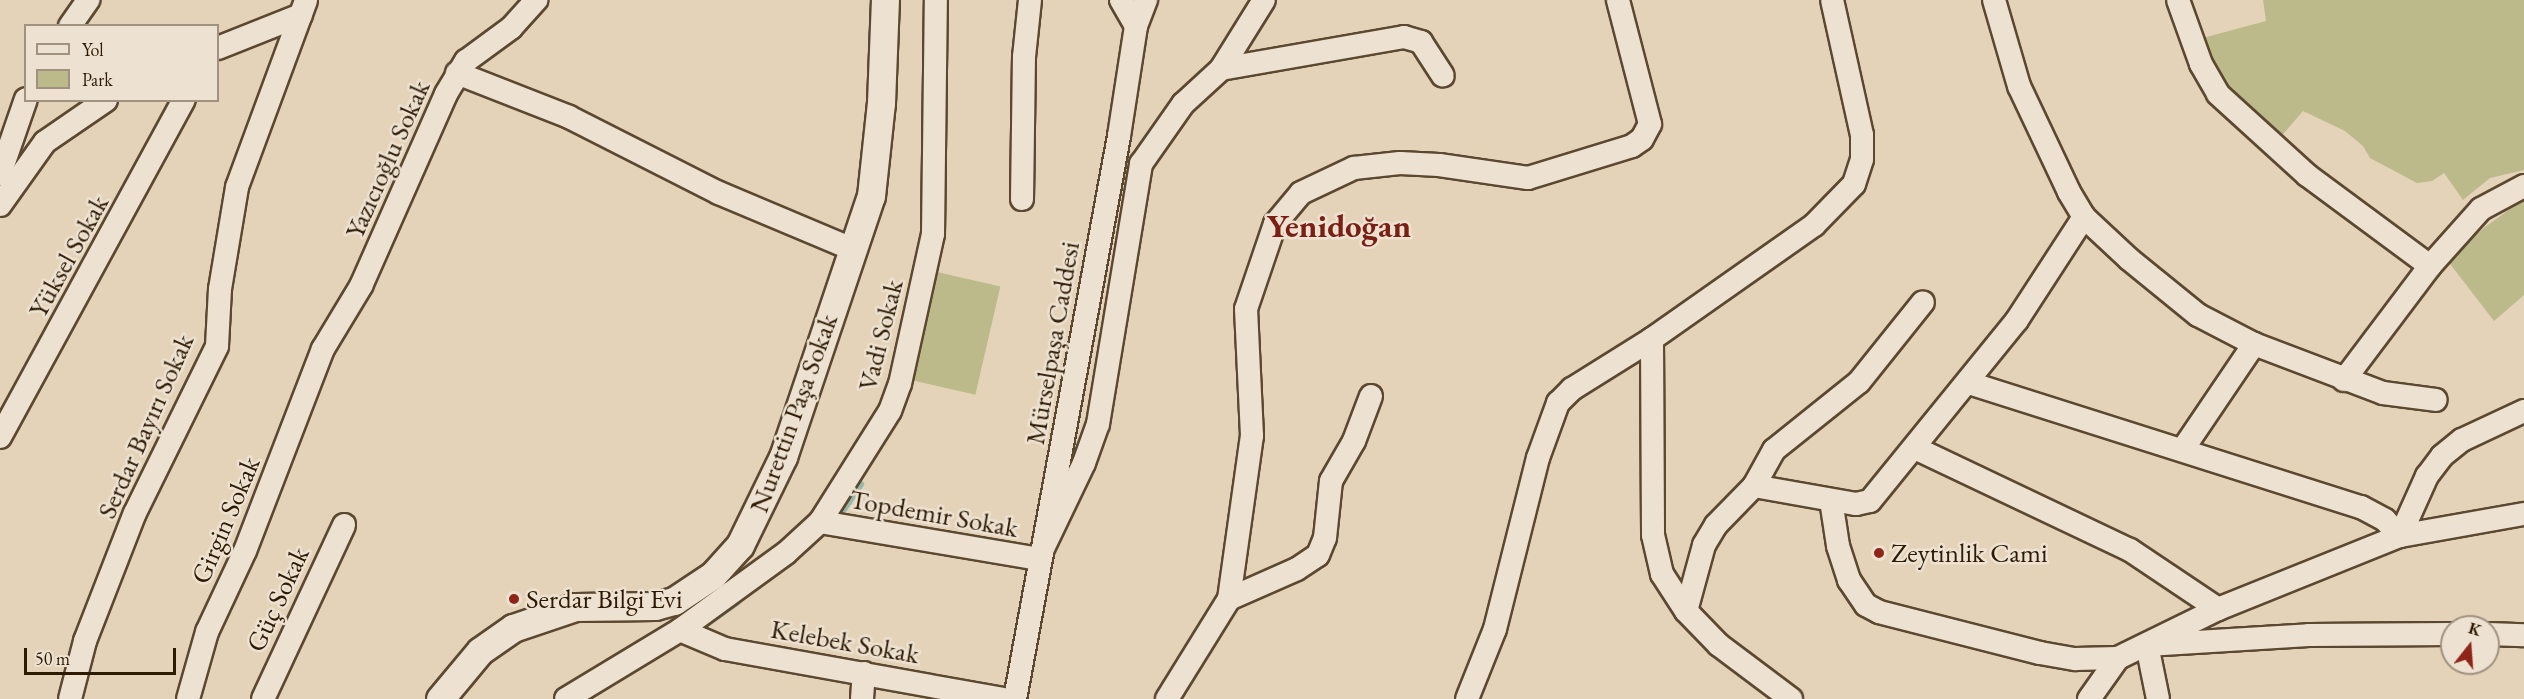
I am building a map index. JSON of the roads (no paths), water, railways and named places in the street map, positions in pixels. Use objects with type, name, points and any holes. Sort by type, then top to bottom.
[{"type":"street","points":[[71,24],[88,0]]},
{"type":"street","name":"Yazıcıoğlu Sokak","points":[[317,364],[362,286],[457,73],[466,61],[516,24],[536,0]]},
{"type":"street","name":"Nurettin Paşa Sokak","points":[[440,699],[480,651],[513,628],[536,618],[575,607],[654,606],[681,597],[728,561],[766,498],[872,186],[881,103],[885,0]]},
{"type":"street","name":"Vadi Sokak","points":[[566,699],[688,625],[765,570],[820,522],[881,427],[900,384],[934,226],[936,0]]},
{"type":"street","points":[[1022,199],[1024,57],[1030,0]]},
{"type":"street","points":[[1121,0],[1136,26]]},
{"type":"street","name":"Mürselpaşa Caddesi","points":[[1015,699],[1038,560],[1076,387],[1136,26],[1146,0]]},
{"type":"street","points":[[1038,560],[1098,424],[1141,164],[1183,104],[1221,69],[1264,0]]},
{"type":"street","points":[[1167,699],[1229,599],[1252,436],[1246,309],[1275,224],[1301,193],[1354,168],[1400,163],[1439,165],[1527,178],[1632,146],[1642,139],[1650,124],[1618,0]]},
{"type":"street","points":[[1467,699],[1495,629],[1538,458],[1558,403],[1581,383],[1652,339],[1814,225],[1854,184],[1862,159],[1862,135],[1832,0]]},
{"type":"street","points":[[1994,0],[2006,47],[2040,136],[2084,217],[2185,306],[2214,325],[2254,344],[2344,380],[2399,397],[2436,400]]},
{"type":"street","points":[[2178,0],[2201,64],[2218,94],[2307,175],[2430,266]]},
{"type":"street","points":[[219,48],[304,8]]},
{"type":"street","name":"Serdar Bayırı Sokak","points":[[70,699],[85,641],[135,513],[217,346],[220,289],[237,187],[304,8]]},
{"type":"street","points":[[1221,69],[1404,37],[1421,42],[1443,76]]},
{"type":"street","points":[[457,73],[569,117],[719,193],[852,249]]},
{"type":"street","points":[[0,174],[25,102]]},
{"type":"street","points":[[0,205],[45,142],[103,102]]},
{"type":"street","name":"Yüksel Sokak","points":[[0,437],[183,102]]},
{"type":"street","points":[[2344,380],[2430,266],[2481,209],[2524,186]]},
{"type":"street","points":[[1754,486],[1856,504],[1870,501],[1969,383],[2038,291],[2084,217]]},
{"type":"street","points":[[1686,611],[1709,534],[1754,486],[1774,450],[1859,382],[1923,302]]},
{"type":"street","points":[[1652,339],[1653,535],[1662,574],[1686,611],[1735,659],[1791,699]]},
{"type":"street","points":[[2183,449],[2254,344]]},
{"type":"street","name":"Girgin Sokak","points":[[188,699],[207,632],[245,551],[317,364]]},
{"type":"street","points":[[1969,383],[2361,507],[2385,520],[2400,536]]},
{"type":"street","points":[[1229,599],[1297,569],[1318,555],[1325,538],[1332,481],[1354,441],[1371,396]]},
{"type":"street","points":[[2400,536],[2427,476],[2442,456],[2463,440],[2524,411]]},
{"type":"street","points":[[1915,448],[2130,550],[2218,609]]},
{"type":"street","points":[[1831,500],[1844,567],[1857,594],[1873,608],[1902,620],[2040,653],[2075,659],[2118,658],[2218,609],[2400,536],[2524,514]]},
{"type":"street","name":"Topdemir Sokak","points":[[820,522],[1038,560]]},
{"type":"street","name":"Güç Sokak","points":[[263,699],[344,525]]},
{"type":"street","points":[[681,597],[688,625]]},
{"type":"street","name":"Kelebek Sokak","points":[[688,625],[725,649],[1004,699]]},
{"type":"street","points":[[2147,645],[2309,635],[2440,633]]},
{"type":"street","points":[[2500,634],[2524,634]]},
{"type":"street","points":[[2147,645],[2158,699]]},
{"type":"street","points":[[2089,699],[2118,658]]},
{"type":"street","points":[[862,699],[864,674]]},
{"type":"waterway","points":[[841,514],[861,484]]},
{"type":"waterway","points":[[703,627],[738,602]]},
{"type":"place","name":"Zeytinlik Cami","points":[[1879,553]]},
{"type":"place","name":"Serdar Bilgi Evi","points":[[514,599]]},
{"type":"district","name":"Yenidoğan","points":[[1339,226]]}]
